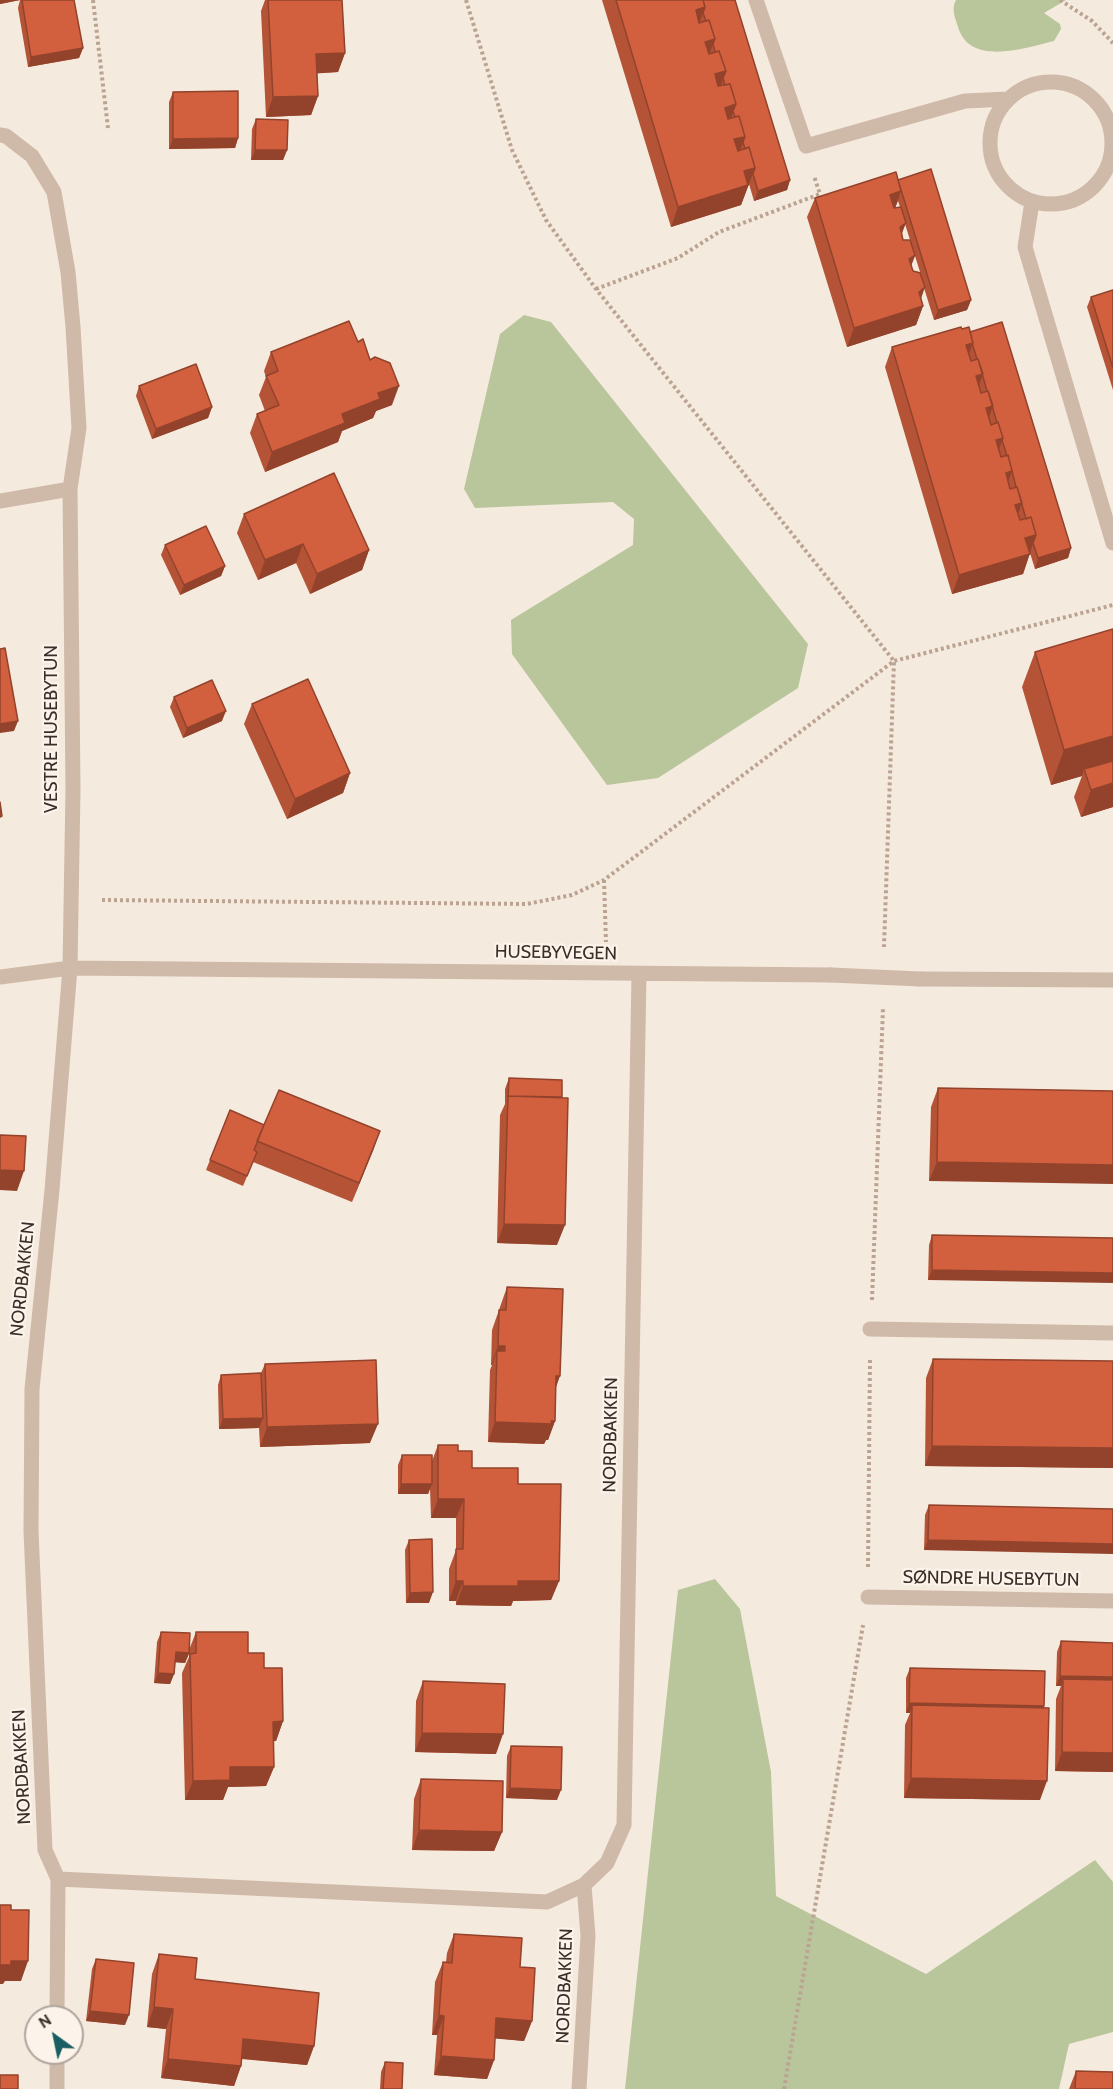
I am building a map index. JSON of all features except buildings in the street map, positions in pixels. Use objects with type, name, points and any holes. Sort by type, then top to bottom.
[{"type":"street","points":[[756,0],[806,146],[965,101],[1008,99]]},
{"type":"street","points":[[1048,82],[1072,86],[1093,97],[1104,111],[1113,133],[1112,155],[1108,169],[1095,186],[1079,198],[1051,204],[1032,202],[1008,187],[997,172],[991,152],[991,132],[996,116],[1008,99],[1027,87],[1048,82]]},
{"type":"street","name":"VESTRE HUSEBYTUN","points":[[0,135],[6,136],[32,156],[54,192],[69,283],[79,428],[70,489],[73,789],[70,968]]},
{"type":"street","points":[[1032,202],[1025,247],[1113,543]]},
{"type":"street","points":[[0,501],[70,489]]},
{"type":"street","name":"HUSEBYVEGEN","points":[[0,977],[70,968],[1113,980]]},
{"type":"street","name":"NORDBAKKEN","points":[[57,2005],[58,1879],[45,1850],[31,1531],[32,1389],[70,968]]},
{"type":"street","name":"NORDBAKKEN","points":[[58,1879],[547,1902],[584,1885],[607,1863],[624,1825],[639,974]]},
{"type":"street","points":[[870,1329],[1113,1333]]},
{"type":"street","name":"SØNDRE HUSEBYTUN","points":[[868,1597],[1113,1601]]},
{"type":"street","name":"NORDBAKKEN","points":[[579,2089],[588,1936],[584,1885]]},
{"type":"street","points":[[57,2065],[57,2089]]},
{"type":"path","points":[[93,0],[108,128]]},
{"type":"path","points":[[466,0],[512,150],[546,220],[596,289],[894,661],[884,943]]},
{"type":"path","points":[[1060,0],[1092,21],[1113,43]]},
{"type":"path","points":[[596,289],[678,258],[719,232],[820,194],[806,146]]},
{"type":"path","points":[[71,900],[527,904],[572,895],[604,880],[894,661],[1113,605]]},
{"type":"path","points":[[604,880],[607,973]]},
{"type":"path","points":[[784,2089],[862,1636]]},
{"type":"green space","points":[[956,0],[1066,0],[1044,13],[1060,24],[1061,29],[1054,41],[1000,52],[974,47],[964,39],[954,13]]},
{"type":"green space","points":[[524,315],[551,322],[808,644],[798,688],[658,778],[607,785],[512,654],[511,620],[633,545],[634,519],[613,502],[475,508],[464,489],[500,334]]},
{"type":"green space","points":[[715,1579],[740,1609],[771,1772],[776,1896],[926,1974],[1095,1860],[1113,1882],[1113,2032],[1069,2044],[1059,2089],[625,2089],[678,1590]]}]
